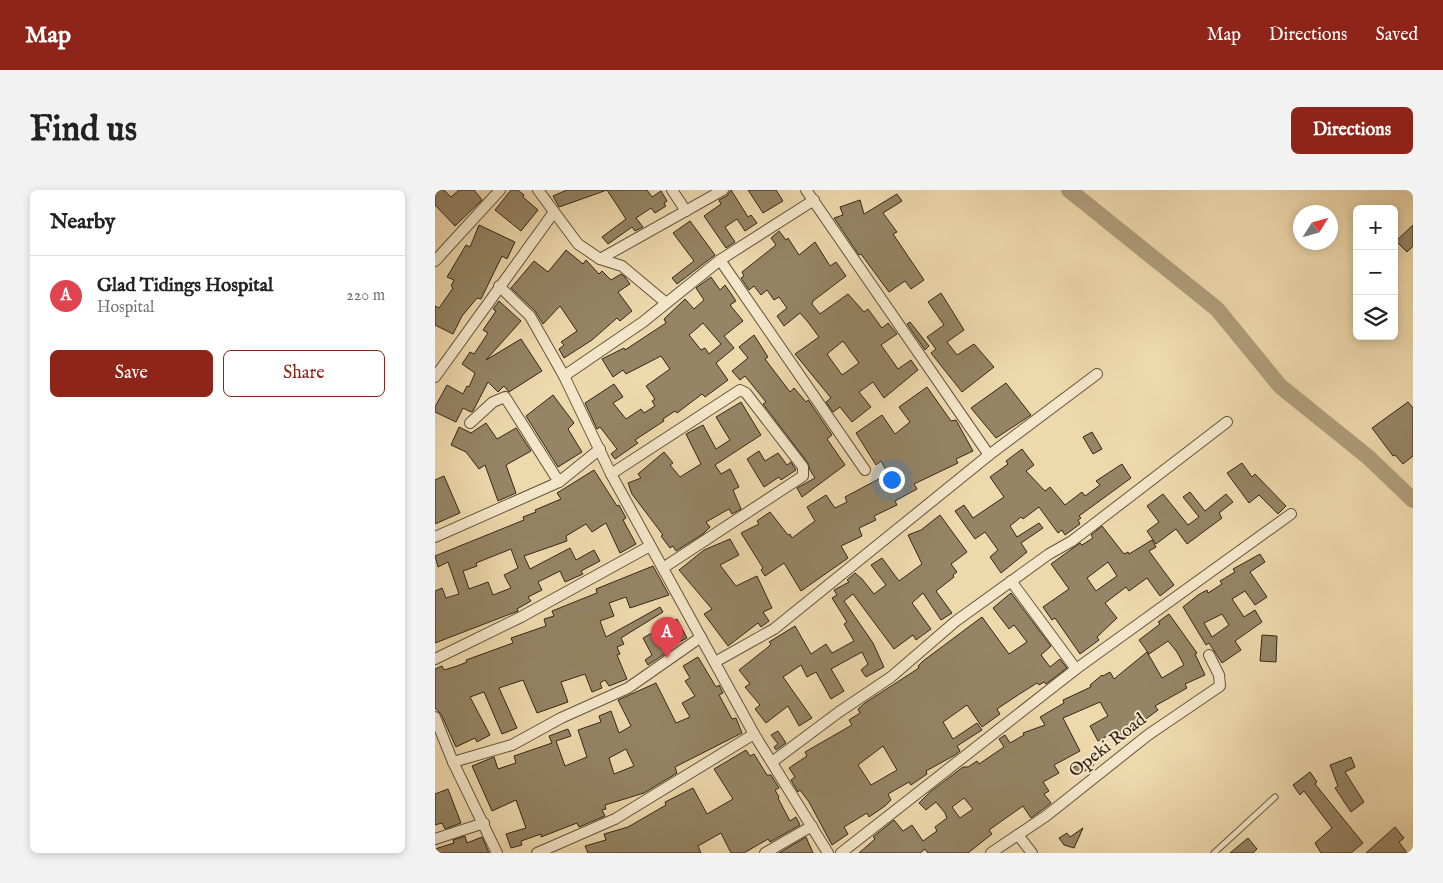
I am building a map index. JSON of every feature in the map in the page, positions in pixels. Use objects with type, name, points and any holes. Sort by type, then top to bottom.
[{"type":"street","points":[[435,260],[500,190]]},
{"type":"street","points":[[537,190],[578,244],[600,259],[623,266],[665,302]]},
{"type":"street","points":[[672,190],[686,211]]},
{"type":"street","points":[[600,259],[723,190]]},
{"type":"street","points":[[806,190],[989,455]]},
{"type":"street","points":[[564,376],[643,322],[665,302],[720,260],[814,200]]},
{"type":"street","points":[[435,377],[554,212]]},
{"type":"street","points":[[720,260],[865,470]]},
{"type":"street","points":[[499,286],[530,316],[564,376],[601,449],[611,474],[754,734],[828,853]]},
{"type":"street","points":[[715,662],[774,629],[989,455],[1097,374]]},
{"type":"street","points":[[611,474],[740,390],[747,393],[803,467],[803,476],[663,568]]},
{"type":"street","points":[[470,423],[493,402],[505,397],[559,482]]},
{"type":"street","points":[[771,762],[891,677],[938,635],[1049,554],[1071,541],[1227,422]]},
{"type":"street","points":[[435,537],[559,482],[601,449]]},
{"type":"street","points":[[841,853],[1076,669],[1291,514]]},
{"type":"street","points":[[435,659],[521,617],[650,546]]},
{"type":"street","points":[[1011,581],[1076,669]]},
{"type":"street","points":[[453,762],[512,745],[561,718],[629,688],[701,637]]},
{"type":"street","name":"Opeki Road","points":[[991,853],[1065,801],[1148,734],[1220,686],[1219,676],[1209,655]]},
{"type":"street","points":[[435,717],[453,762],[497,853]]},
{"type":"street","points":[[537,853],[615,819],[754,734]]},
{"type":"street","points":[[435,839],[484,823]]},
{"type":"street","points":[[765,853],[812,826]]},
{"type":"street","points":[[1018,835],[1032,853]]},
{"type":"lane","points":[[1214,853],[1275,797]]},
{"type":"building","points":[[440,190],[444,190],[451,197],[459,190],[474,190],[482,200],[455,226],[435,205],[435,195]]},
{"type":"building","points":[[511,190],[518,190],[538,210],[521,231],[495,210]]},
{"type":"building","points":[[567,190],[607,190],[559,207],[553,196]]},
{"type":"building","points":[[607,190],[647,190],[652,197],[661,191],[667,201],[664,203],[666,206],[655,213],[651,208],[636,218],[643,227],[635,231],[632,227],[608,244],[602,237],[626,219]]},
{"type":"building","points":[[731,190],[748,217],[751,215],[757,223],[745,231],[737,219],[725,227],[735,242],[726,248],[704,216],[721,204],[719,200],[727,196]]},
{"type":"building","points":[[748,190],[776,190],[783,201],[763,213]]},
{"type":"building","points":[[897,194],[902,201],[883,213],[897,232],[893,234],[924,280],[911,289],[905,281],[889,292],[861,254],[859,255],[834,218],[843,215],[840,207],[860,200],[864,214]]},
{"type":"building","points":[[690,221],[715,255],[677,284],[672,278],[694,261],[673,233]]},
{"type":"building","points":[[479,225],[515,242],[507,259],[502,256],[481,299],[477,298],[462,316],[453,334],[435,325],[435,306],[439,308],[453,288],[451,286],[454,280],[447,277],[466,245],[470,247]]},
{"type":"building","points":[[1413,225],[1413,246],[1407,252],[1398,243],[1398,239]]},
{"type":"building","points":[[779,231],[786,240],[788,238],[799,255],[815,242],[830,266],[836,262],[846,276],[813,301],[812,304],[820,314],[848,294],[864,312],[868,309],[882,328],[888,323],[897,334],[881,345],[898,369],[911,360],[918,370],[884,398],[873,382],[859,392],[871,407],[852,422],[840,407],[833,412],[826,402],[831,398],[795,354],[819,337],[808,322],[800,313],[784,326],[777,316],[787,308],[779,297],[774,300],[767,290],[761,295],[754,286],[749,290],[741,278],[744,276],[742,272],[776,245],[771,238]],"holes":[[[843,341],[859,363],[842,375],[827,354]]]},
{"type":"building","points":[[566,250],[583,264],[586,260],[599,274],[602,271],[611,280],[621,274],[625,277],[630,284],[618,292],[632,311],[620,321],[617,318],[592,340],[564,358],[559,349],[564,345],[561,342],[577,331],[560,306],[543,324],[535,311],[511,288],[534,261],[548,272]]},
{"type":"building","points":[[711,277],[720,290],[725,285],[736,301],[730,305],[743,321],[724,336],[734,348],[716,363],[728,380],[705,397],[702,394],[677,413],[675,411],[663,419],[664,421],[635,440],[638,443],[615,459],[611,454],[617,449],[600,427],[597,429],[585,403],[614,384],[623,397],[613,403],[626,419],[641,409],[644,413],[655,406],[652,401],[655,399],[646,386],[670,369],[661,356],[626,374],[623,370],[613,377],[602,359],[624,348],[625,350],[666,323],[664,319],[685,299],[694,309],[704,300],[696,288]],"holes":[[[703,323],[721,344],[709,354],[705,348],[701,350],[689,335]]]},
{"type":"building","points":[[941,293],[964,330],[947,342],[957,355],[974,344],[994,367],[962,392],[931,353],[936,349],[927,337],[944,325],[928,302]]},
{"type":"building","points":[[499,301],[521,321],[486,360],[521,339],[542,371],[509,392],[504,386],[498,392],[488,382],[473,411],[471,412],[463,408],[456,422],[435,412],[435,407],[447,385],[463,394],[467,386],[469,387],[475,373],[462,364],[470,352],[474,354],[488,333],[483,330],[496,311],[493,309]]},
{"type":"building","points":[[910,322],[929,346],[925,350],[907,324]]},
{"type":"building","points":[[754,335],[768,357],[765,359],[790,392],[794,388],[806,402],[808,400],[832,435],[827,439],[845,465],[802,497],[797,488],[815,478],[808,463],[763,404],[766,402],[745,376],[740,380],[732,371],[748,358],[739,347]]},
{"type":"building","points":[[1006,383],[1031,415],[996,438],[971,408]]},
{"type":"building","points":[[927,387],[951,421],[956,420],[973,451],[956,459],[958,463],[914,484],[917,489],[895,501],[897,505],[874,516],[876,520],[859,528],[862,536],[841,546],[848,558],[801,591],[784,563],[765,576],[761,570],[763,568],[741,533],[759,524],[757,521],[770,512],[792,538],[815,521],[807,507],[826,495],[835,508],[847,502],[845,497],[888,474],[881,461],[876,465],[856,433],[882,415],[895,434],[910,422],[899,407]]},
{"type":"building","points":[[553,395],[574,423],[568,429],[582,452],[558,467],[526,416]]},
{"type":"building","points":[[741,402],[761,435],[715,465],[721,474],[730,469],[739,487],[733,490],[741,509],[732,514],[729,509],[706,522],[710,527],[703,534],[676,551],[673,546],[670,548],[661,536],[663,535],[632,494],[628,483],[641,478],[638,474],[664,452],[673,463],[670,465],[680,477],[701,464],[686,434],[703,425],[716,449],[730,440],[716,417]]},
{"type":"building","points":[[1408,402],[1413,408],[1413,456],[1403,464],[1395,455],[1393,456],[1372,428]]},
{"type":"building","points":[[486,423],[497,439],[516,428],[531,451],[506,465],[516,493],[498,501],[485,465],[479,469],[466,452],[451,445],[459,427],[471,433]]},
{"type":"building","points":[[1092,432],[1102,449],[1093,454],[1083,437]]},
{"type":"building","points":[[1022,449],[1034,465],[1026,471],[1045,491],[1050,487],[1065,505],[1082,492],[1085,496],[1100,485],[1096,481],[1122,464],[1131,478],[1079,516],[1081,518],[1078,520],[1080,524],[1065,535],[1062,530],[1058,533],[1039,507],[1023,519],[1021,517],[1010,526],[1017,537],[1039,523],[1043,528],[1021,543],[1027,552],[1001,573],[990,557],[998,550],[985,532],[975,539],[955,511],[964,505],[973,518],[1004,497],[990,477],[1008,464],[1006,461]]},
{"type":"building","points":[[759,451],[765,461],[778,453],[787,465],[791,462],[796,470],[781,480],[779,477],[764,487],[747,459]]},
{"type":"building","points":[[1242,463],[1252,477],[1255,474],[1286,506],[1278,514],[1259,495],[1249,503],[1227,473]]},
{"type":"building","points":[[594,470],[617,506],[619,505],[626,518],[623,520],[636,544],[620,553],[606,523],[592,532],[586,524],[566,536],[567,541],[524,556],[530,569],[570,548],[576,560],[594,550],[600,561],[581,571],[583,574],[565,582],[560,571],[538,582],[542,590],[528,597],[531,601],[517,609],[518,611],[435,643],[435,591],[442,588],[446,598],[459,594],[448,562],[438,567],[435,556],[524,520],[523,517],[536,512],[535,510],[561,499],[557,493]],"holes":[[[511,549],[518,568],[504,575],[511,588],[493,595],[488,582],[469,589],[463,571],[477,566],[476,563]]]},
{"type":"building","points":[[444,476],[460,513],[435,524],[435,480]]},
{"type":"building","points":[[1190,492],[1205,511],[1226,494],[1233,502],[1219,513],[1222,518],[1187,544],[1176,529],[1156,544],[1147,531],[1159,522],[1147,506],[1163,494],[1188,525],[1199,517],[1183,497]]},
{"type":"building","points":[[940,515],[967,552],[951,564],[957,572],[953,575],[954,577],[936,591],[952,613],[941,620],[923,593],[912,603],[931,629],[916,640],[913,635],[894,649],[853,594],[844,601],[873,643],[884,667],[866,677],[861,670],[868,664],[862,652],[831,669],[844,691],[831,699],[816,672],[807,677],[801,665],[783,677],[812,718],[799,726],[788,706],[766,723],[755,709],[760,705],[745,687],[750,684],[739,670],[767,648],[771,644],[769,642],[795,626],[811,654],[826,644],[832,653],[854,641],[844,624],[847,622],[832,598],[837,595],[834,590],[849,582],[847,580],[855,573],[874,594],[886,585],[871,565],[882,558],[899,581],[922,564],[908,535],[921,530]]},
{"type":"building","points":[[1102,526],[1124,554],[1128,552],[1129,554],[1152,540],[1156,547],[1149,551],[1174,585],[1160,596],[1147,578],[1129,591],[1126,587],[1105,603],[1117,618],[1097,637],[1099,640],[1080,654],[1055,618],[1052,620],[1043,607],[1069,589],[1051,564],[1080,543],[1082,545],[1093,538],[1091,535]],"holes":[[[1108,562],[1117,576],[1096,591],[1087,578]]]},
{"type":"building","points":[[730,539],[739,555],[720,565],[736,586],[757,576],[772,608],[763,612],[769,621],[761,627],[758,623],[728,646],[704,614],[712,609],[679,570],[704,550]]},
{"type":"building","points":[[1260,554],[1265,562],[1250,572],[1267,597],[1255,605],[1245,591],[1232,599],[1244,617],[1255,610],[1262,622],[1235,641],[1241,650],[1222,663],[1209,643],[1206,645],[1183,607],[1198,595],[1207,590],[1208,593],[1222,584],[1220,581],[1235,572],[1233,569]],"holes":[[[1222,614],[1229,625],[1212,637],[1204,623]]]},
{"type":"building","points":[[653,566],[669,595],[630,608],[626,597],[609,603],[614,616],[600,621],[606,637],[660,607],[663,612],[621,638],[624,644],[617,647],[620,654],[617,655],[627,679],[609,686],[605,680],[600,683],[602,688],[592,692],[585,674],[561,682],[568,702],[537,713],[523,680],[499,688],[517,728],[502,734],[484,692],[470,697],[490,735],[477,742],[475,738],[456,747],[441,714],[435,708],[435,669],[442,666],[444,670],[457,666],[467,662],[466,660],[513,643],[511,638],[546,626],[544,619],[554,616],[552,611],[597,593],[596,589]]},
{"type":"building","points":[[1011,593],[1051,646],[1041,655],[1050,667],[1060,659],[1067,668],[1046,684],[1044,682],[1039,685],[1037,683],[997,709],[1000,714],[982,727],[967,705],[943,722],[953,739],[977,723],[982,730],[957,746],[960,751],[955,755],[926,771],[927,774],[911,785],[909,782],[888,794],[891,800],[885,806],[869,817],[867,813],[844,827],[848,834],[832,845],[809,802],[800,790],[798,792],[791,780],[795,777],[789,768],[807,756],[805,752],[852,725],[849,720],[860,713],[858,709],[865,703],[919,668],[918,666],[923,661],[982,617],[1009,654],[1027,642],[1014,625],[1009,629],[993,608]],"holes":[[[883,746],[897,770],[871,785],[858,765]]]},
{"type":"building","points":[[1169,614],[1197,653],[1195,654],[1205,675],[1185,684],[1187,688],[1155,706],[1158,710],[1131,730],[1132,732],[1121,737],[1118,730],[1098,741],[1090,726],[1108,716],[1100,702],[1063,718],[1080,751],[1054,765],[1059,773],[1043,782],[1049,791],[1044,794],[1051,803],[1042,810],[1031,818],[1023,806],[989,830],[992,834],[968,853],[928,853],[925,849],[920,853],[859,853],[875,839],[873,837],[894,820],[903,831],[912,825],[923,841],[937,831],[935,827],[947,818],[945,813],[936,802],[926,810],[919,803],[930,792],[963,767],[968,767],[977,761],[979,764],[1004,747],[999,739],[1005,735],[1010,743],[1024,735],[1023,733],[1045,725],[1040,717],[1064,703],[1063,700],[1091,687],[1090,685],[1102,675],[1110,672],[1114,679],[1147,652],[1162,678],[1184,665],[1168,641],[1149,654],[1139,640],[1160,624],[1158,622]],"holes":[[[964,798],[973,809],[960,818],[952,807]]]},
{"type":"building","points":[[677,619],[687,638],[670,647],[672,649],[648,665],[645,660],[652,655],[643,638]]},
{"type":"building","points":[[1262,635],[1277,636],[1276,662],[1260,661]]},
{"type":"building","points":[[698,657],[716,687],[719,685],[723,693],[719,695],[732,719],[736,718],[742,733],[675,767],[677,773],[644,793],[605,805],[606,809],[602,810],[605,816],[579,827],[577,823],[541,837],[541,834],[521,841],[522,845],[511,848],[506,834],[526,828],[516,800],[492,811],[472,766],[494,757],[498,769],[516,763],[514,756],[552,743],[549,736],[568,729],[571,736],[556,741],[565,766],[587,757],[578,730],[601,722],[599,716],[611,711],[619,733],[631,726],[618,700],[656,683],[676,723],[690,717],[682,703],[695,696],[685,681],[690,678],[683,666]],"holes":[[[626,749],[634,766],[614,774],[609,758]]]},
{"type":"building","points":[[778,731],[786,743],[776,750],[774,747],[778,744],[771,735]]},
{"type":"building","points":[[746,750],[750,756],[754,754],[767,775],[771,775],[779,788],[775,790],[790,821],[796,817],[800,825],[770,842],[768,839],[744,853],[731,853],[721,833],[698,846],[701,853],[588,853],[585,846],[606,840],[604,834],[628,827],[666,805],[665,802],[693,788],[707,814],[733,799],[714,769]]},
{"type":"building","points":[[1351,757],[1355,767],[1345,772],[1364,802],[1351,812],[1335,788],[1338,786],[1330,765]]},
{"type":"building","points":[[1090,760],[1094,765],[1077,776],[1072,768]]},
{"type":"building","points":[[1310,772],[1317,782],[1315,784],[1363,843],[1351,853],[1321,853],[1315,843],[1332,828],[1304,791],[1300,795],[1293,785]]},
{"type":"building","points":[[448,789],[461,823],[445,829],[442,823],[435,825],[435,794]]},
{"type":"building","points":[[1395,827],[1404,838],[1399,842],[1407,853],[1366,853]]},
{"type":"building","points":[[1083,828],[1074,848],[1064,845],[1059,838],[1067,833],[1070,837]]},
{"type":"building","points":[[465,836],[467,843],[482,837],[489,853],[435,853],[435,849],[454,843],[453,840]]},
{"type":"building","points":[[806,837],[813,853],[779,853]]},
{"type":"building","points":[[1248,838],[1257,849],[1253,853],[1230,853]]},
{"type":"waterway","points":[[1069,190],[1217,309],[1280,386],[1368,457],[1413,500]]},
{"type":"place","name":"Glad Tidings Hospital","points":[[667,658]]}]
